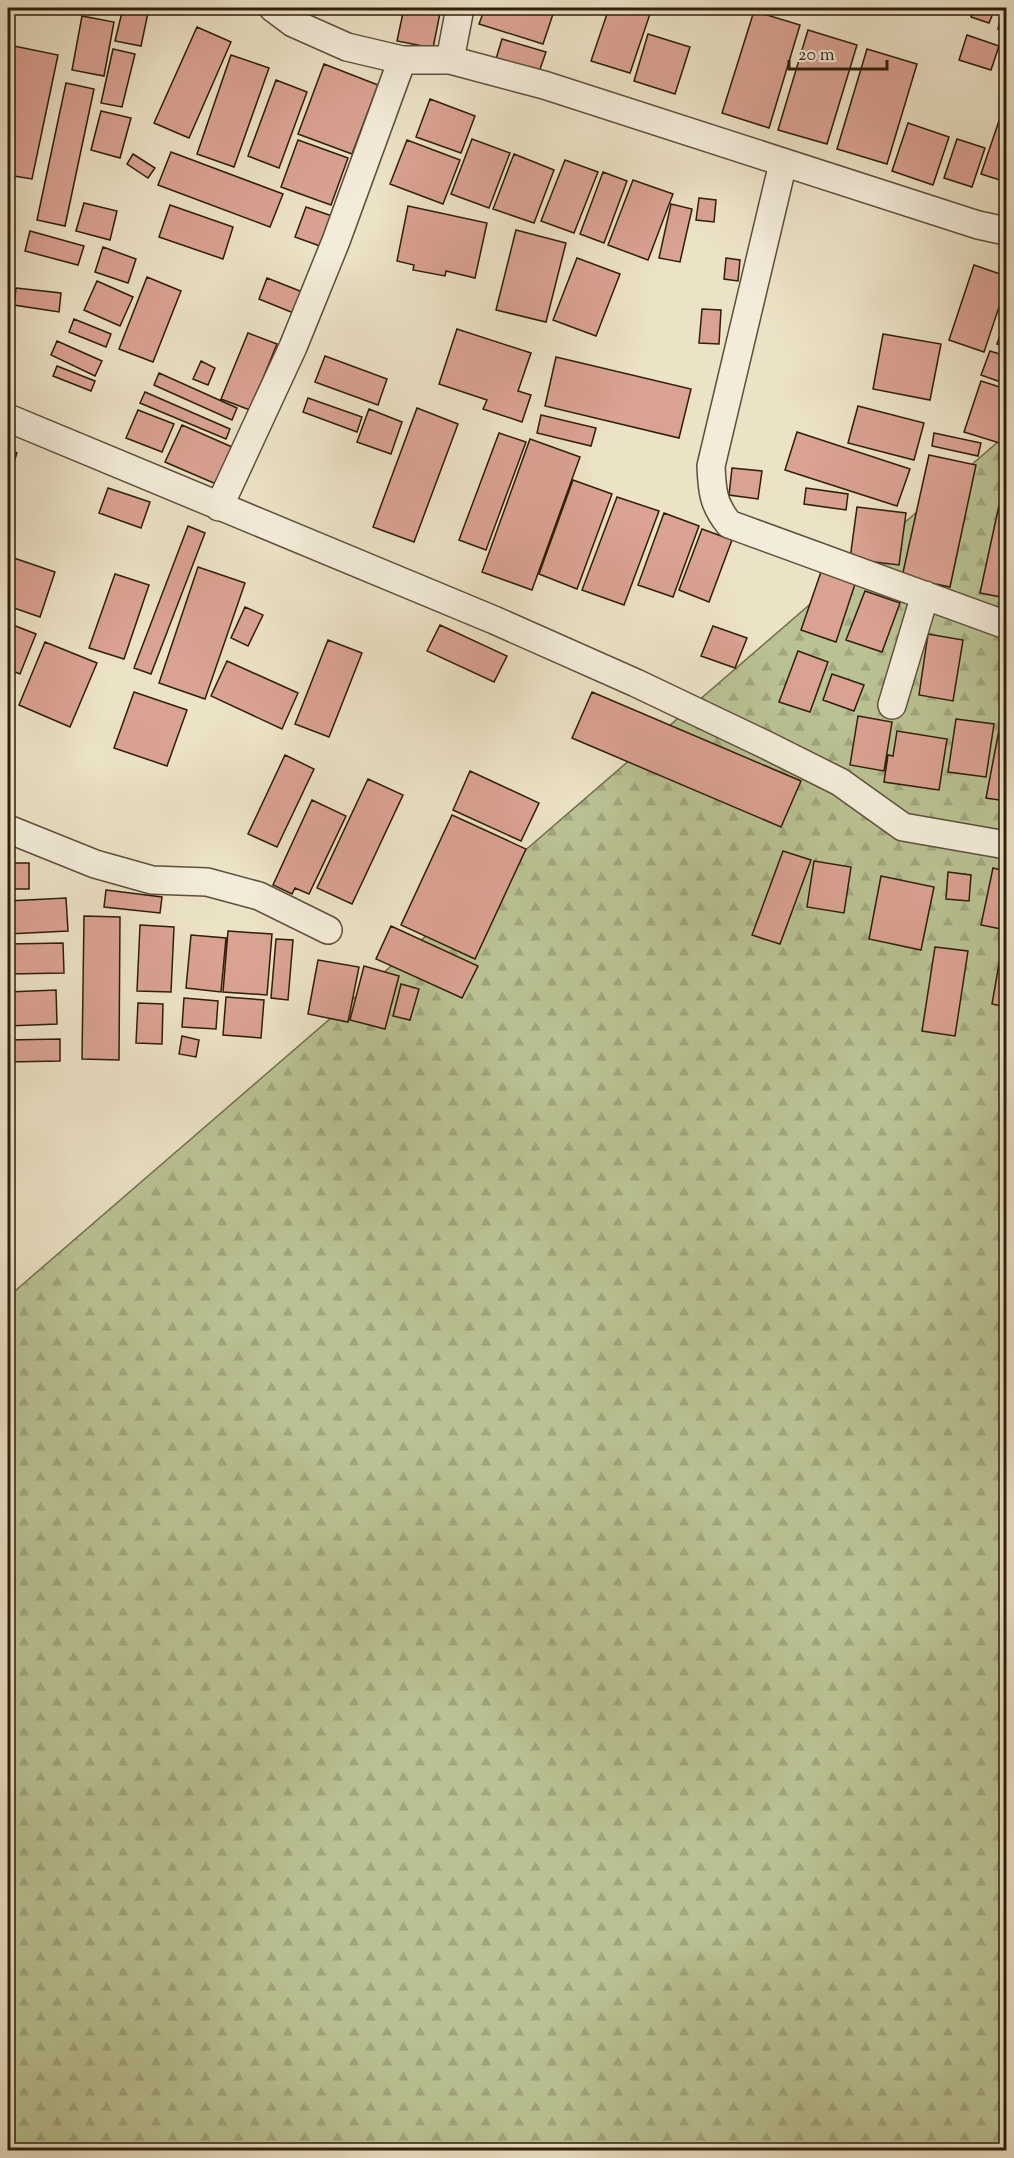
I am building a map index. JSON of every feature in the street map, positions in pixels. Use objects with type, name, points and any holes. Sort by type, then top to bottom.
[{"type":"street","points":[[273,8],[293,23],[347,47],[402,60],[450,60],[544,86],[978,225],[1006,231]]},
{"type":"street","points":[[450,60],[460,8]]},
{"type":"street","points":[[219,507],[293,347],[336,241],[402,60]]},
{"type":"street","points":[[783,163],[711,466],[712,493],[719,511],[729,524],[1006,625]]},
{"type":"street","points":[[8,418],[494,620],[636,683],[840,782],[903,827],[1006,845]]},
{"type":"street","points":[[892,705],[925,595]]},
{"type":"street","points":[[8,829],[95,864],[152,880],[207,882],[259,896],[328,930]]},
{"type":"green space","points":[[1006,435],[1006,2150],[8,2150],[8,1297]]},
{"type":"building","points":[[123,8],[149,8],[141,46],[115,41]]},
{"type":"building","points":[[404,8],[441,8],[433,48],[397,41]]},
{"type":"building","points":[[485,8],[555,8],[543,44],[479,24]]},
{"type":"building","points":[[609,8],[652,8],[630,73],[591,61]]},
{"type":"building","points":[[974,8],[995,8],[989,23],[971,17]]},
{"type":"building","points":[[1003,8],[1006,8],[1006,31],[998,29]]},
{"type":"building","points":[[754,11],[800,25],[769,128],[722,113]]},
{"type":"building","points":[[82,16],[114,22],[104,76],[72,70]]},
{"type":"building","points":[[197,27],[231,42],[189,138],[154,123]]},
{"type":"building","points":[[808,30],[857,45],[827,144],[778,130]]},
{"type":"building","points":[[648,34],[690,47],[675,94],[634,81]]},
{"type":"building","points":[[967,35],[999,46],[991,70],[959,60]]},
{"type":"building","points":[[502,39],[546,52],[539,72],[496,59]]},
{"type":"building","points":[[9,45],[58,55],[32,179],[8,175]]},
{"type":"building","points":[[113,49],[135,54],[122,107],[101,103]]},
{"type":"building","points":[[867,49],[917,64],[887,164],[837,149]]},
{"type":"building","points":[[231,55],[269,68],[234,167],[197,154]]},
{"type":"building","points":[[324,64],[378,85],[352,154],[298,134]]},
{"type":"building","points":[[276,80],[307,92],[279,168],[248,156]]},
{"type":"building","points":[[66,83],[94,89],[65,226],[37,220]]},
{"type":"building","points":[[430,99],[475,116],[461,153],[416,137]]},
{"type":"building","points":[[1006,100],[1006,182],[981,174]]},
{"type":"building","points":[[101,111],[131,118],[120,158],[91,150]]},
{"type":"building","points":[[908,123],[949,137],[933,185],[892,171]]},
{"type":"building","points":[[472,139],[510,153],[489,208],[451,194]]},
{"type":"building","points":[[957,139],[985,148],[972,187],[944,178]]},
{"type":"building","points":[[298,140],[348,158],[331,205],[281,187]]},
{"type":"building","points":[[407,140],[460,160],[443,204],[390,184]]},
{"type":"building","points":[[171,152],[283,194],[270,227],[158,185]]},
{"type":"building","points":[[133,154],[155,168],[148,178],[127,164]]},
{"type":"building","points":[[514,154],[554,170],[534,223],[493,209]]},
{"type":"building","points":[[565,160],[598,172],[574,233],[541,221]]},
{"type":"building","points":[[603,172],[627,181],[604,243],[580,234]]},
{"type":"building","points":[[633,180],[673,194],[648,260],[608,245]]},
{"type":"building","points":[[699,198],[716,200],[714,222],[696,220]]},
{"type":"building","points":[[84,203],[117,211],[110,240],[76,231]]},
{"type":"building","points":[[671,204],[692,209],[680,262],[659,258]]},
{"type":"building","points":[[170,205],[233,227],[223,259],[159,237]]},
{"type":"building","points":[[408,206],[487,223],[475,278],[446,271],[445,276],[413,270],[414,265],[397,261]]},
{"type":"building","points":[[306,207],[332,216],[320,246],[295,237]]},
{"type":"building","points":[[516,230],[566,243],[546,322],[496,310]]},
{"type":"building","points":[[30,231],[84,246],[78,265],[25,251]]},
{"type":"building","points":[[103,247],[136,259],[128,283],[95,272]]},
{"type":"building","points":[[577,258],[620,274],[596,336],[553,320]]},
{"type":"building","points":[[726,258],[740,260],[738,281],[724,279]]},
{"type":"building","points":[[974,265],[1006,276],[1006,286],[984,352],[949,340]]},
{"type":"building","points":[[147,277],[181,291],[153,362],[119,349]]},
{"type":"building","points":[[267,278],[305,293],[296,314],[259,299]]},
{"type":"building","points":[[97,281],[133,297],[120,326],[84,310]]},
{"type":"building","points":[[16,288],[61,293],[59,312],[14,305]]},
{"type":"building","points":[[702,309],[721,310],[719,344],[699,343]]},
{"type":"building","points":[[1006,316],[1006,347],[997,344]]},
{"type":"building","points":[[74,319],[111,334],[106,347],[69,332]]},
{"type":"building","points":[[457,329],[531,353],[518,391],[531,395],[522,422],[483,409],[487,400],[439,384]]},
{"type":"building","points":[[248,333],[277,344],[250,410],[221,399]]},
{"type":"building","points":[[883,334],[941,344],[930,400],[873,389]]},
{"type":"building","points":[[57,341],[102,361],[95,376],[51,355]]},
{"type":"building","points":[[990,351],[1006,356],[1006,384],[981,375]]},
{"type":"building","points":[[325,356],[387,379],[378,405],[315,382]]},
{"type":"building","points":[[556,357],[691,389],[679,438],[545,406]]},
{"type":"building","points":[[201,361],[215,368],[208,385],[193,379]]},
{"type":"building","points":[[57,366],[95,381],[91,391],[53,376]]},
{"type":"building","points":[[159,373],[237,408],[232,420],[154,385]]},
{"type":"building","points":[[981,381],[1006,389],[1006,445],[964,432]]},
{"type":"building","points":[[145,392],[230,429],[226,439],[140,403]]},
{"type":"building","points":[[308,398],[362,417],[357,432],[303,412]]},
{"type":"building","points":[[858,406],[924,423],[914,460],[848,443]]},
{"type":"building","points":[[417,408],[458,424],[414,542],[373,527]]},
{"type":"building","points":[[369,409],[402,422],[391,454],[357,442]]},
{"type":"building","points":[[138,410],[174,424],[162,452],[126,438]]},
{"type":"building","points":[[541,415],[596,428],[591,446],[537,433]]},
{"type":"building","points":[[182,425],[232,447],[216,484],[165,462]]},
{"type":"building","points":[[797,432],[910,469],[897,506],[785,470]]},
{"type":"building","points":[[499,433],[526,442],[486,550],[459,540]]},
{"type":"building","points":[[934,433],[981,443],[978,456],[932,446]]},
{"type":"building","points":[[530,439],[580,457],[532,590],[482,572]]},
{"type":"building","points":[[8,449],[17,453],[8,479]]},
{"type":"building","points":[[929,455],[976,465],[950,587],[902,577]]},
{"type":"building","points":[[732,468],[762,471],[758,499],[729,495]]},
{"type":"building","points":[[573,480],[612,494],[577,589],[539,574]]},
{"type":"building","points":[[1003,487],[1006,488],[1006,598],[980,593]]},
{"type":"building","points":[[108,488],[150,502],[141,528],[99,513]]},
{"type":"building","points":[[806,488],[848,494],[846,510],[804,504]]},
{"type":"building","points":[[617,497],[659,511],[624,605],[582,590]]},
{"type":"building","points":[[857,507],[906,513],[899,565],[850,559]]},
{"type":"building","points":[[664,513],[699,526],[673,597],[638,585]]},
{"type":"building","points":[[188,526],[205,533],[151,674],[134,668]]},
{"type":"building","points":[[702,529],[732,540],[709,602],[679,590]]},
{"type":"building","points":[[8,556],[55,572],[40,617],[8,606]]},
{"type":"building","points":[[823,566],[857,578],[836,642],[801,630]]},
{"type":"building","points":[[198,567],[245,583],[205,699],[159,683]]},
{"type":"building","points":[[115,574],[149,585],[124,659],[89,648]]},
{"type":"building","points":[[865,591],[900,603],[882,652],[846,640]]},
{"type":"building","points":[[245,607],[263,615],[248,646],[231,638]]},
{"type":"building","points":[[8,623],[36,634],[20,674],[8,669]]},
{"type":"building","points":[[440,625],[507,656],[494,682],[427,651]]},
{"type":"building","points":[[713,626],[747,638],[735,668],[701,656]]},
{"type":"building","points":[[928,634],[963,640],[953,701],[919,695]]},
{"type":"building","points":[[328,640],[362,653],[329,737],[295,724]]},
{"type":"building","points":[[45,642],[97,663],[70,727],[19,705]]},
{"type":"building","points":[[798,651],[828,662],[810,712],[779,702]]},
{"type":"building","points":[[227,661],[298,693],[282,729],[211,696]]},
{"type":"building","points":[[832,674],[864,685],[854,711],[823,700]]},
{"type":"building","points":[[134,692],[187,710],[167,766],[114,748]]},
{"type":"building","points":[[592,692],[801,781],[781,827],[572,738]]},
{"type":"building","points":[[858,716],[892,722],[884,771],[850,765]]},
{"type":"building","points":[[956,719],[994,724],[986,777],[948,772]]},
{"type":"building","points":[[1000,725],[1006,726],[1006,801],[986,798]]},
{"type":"building","points":[[897,731],[947,739],[939,790],[884,782],[888,755],[893,756]]},
{"type":"building","points":[[285,755],[314,769],[277,847],[248,834]]},
{"type":"building","points":[[470,771],[539,803],[521,841],[453,810]]},
{"type":"building","points":[[368,779],[403,795],[352,904],[317,888]]},
{"type":"building","points":[[312,800],[346,816],[309,894],[295,888],[292,894],[273,885]]},
{"type":"building","points":[[452,815],[526,849],[475,959],[401,925]]},
{"type":"building","points":[[783,851],[811,860],[780,944],[752,935]]},
{"type":"building","points":[[814,861],[851,867],[844,913],[807,907]]},
{"type":"building","points":[[8,863],[29,863],[29,889],[8,889]]},
{"type":"building","points":[[993,868],[1006,871],[1006,930],[981,925]]},
{"type":"building","points":[[948,872],[971,875],[969,901],[946,899]]},
{"type":"building","points":[[881,876],[934,887],[921,950],[869,939]]},
{"type":"building","points":[[106,890],[162,897],[160,913],[104,907]]},
{"type":"building","points":[[66,898],[68,931],[8,934],[8,901]]},
{"type":"building","points":[[84,916],[120,917],[119,1060],[82,1059]]},
{"type":"building","points":[[140,925],[174,927],[171,992],[137,991]]},
{"type":"building","points":[[391,926],[478,966],[462,998],[376,959]]},
{"type":"building","points":[[228,931],[272,934],[267,995],[223,992]]},
{"type":"building","points":[[191,935],[226,938],[221,992],[186,988]]},
{"type":"building","points":[[276,939],[293,940],[288,1000],[271,998]]},
{"type":"building","points":[[63,943],[64,973],[8,974],[8,944]]},
{"type":"building","points":[[935,947],[968,951],[955,1036],[922,1031]]},
{"type":"building","points":[[1000,958],[1006,959],[1006,1007],[992,1004]]},
{"type":"building","points":[[318,960],[359,967],[348,1022],[308,1014]]},
{"type":"building","points":[[364,966],[399,976],[385,1029],[350,1020]]},
{"type":"building","points":[[401,984],[419,989],[410,1020],[393,1016]]},
{"type":"building","points":[[56,990],[57,1024],[8,1026],[8,992]]},
{"type":"building","points":[[226,997],[264,1000],[261,1038],[223,1035]]},
{"type":"building","points":[[184,998],[218,1001],[216,1029],[182,1027]]},
{"type":"building","points":[[138,1003],[163,1004],[162,1044],[136,1043]]},
{"type":"building","points":[[182,1036],[199,1040],[196,1057],[179,1054]]},
{"type":"building","points":[[60,1039],[60,1061],[8,1062],[8,1040]]}]
